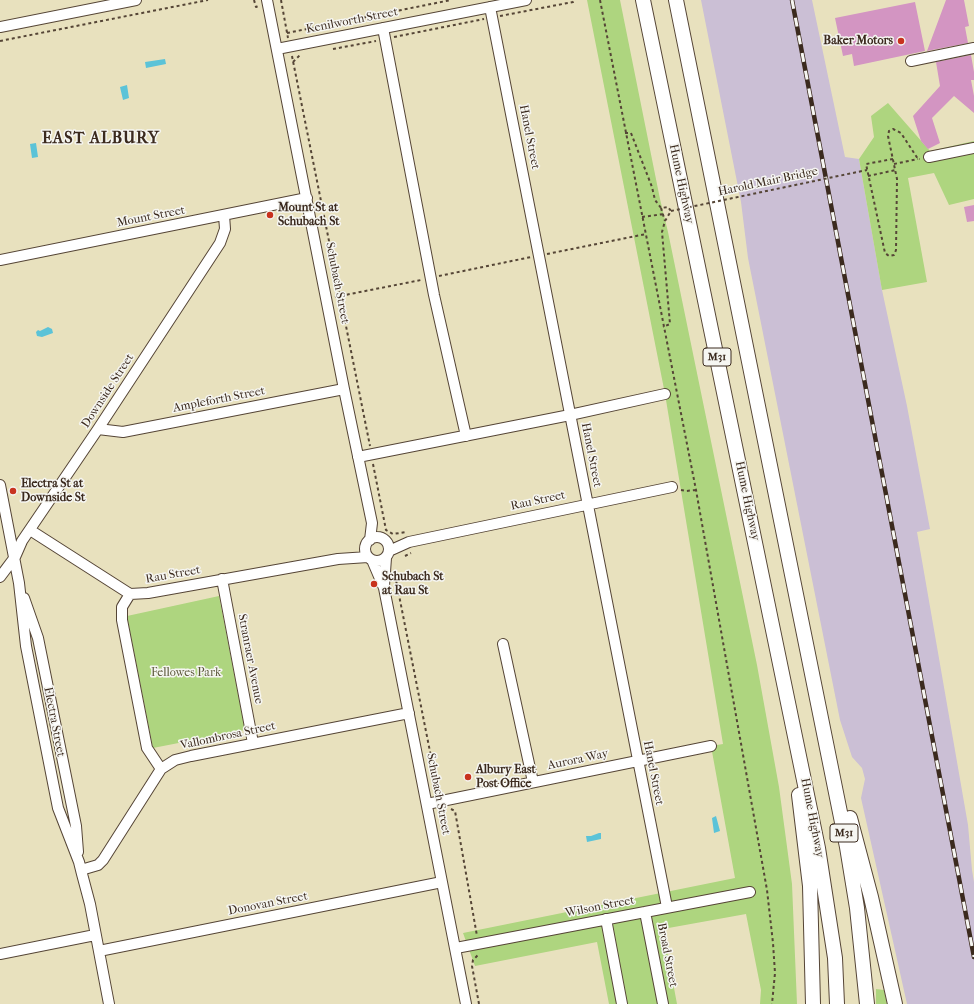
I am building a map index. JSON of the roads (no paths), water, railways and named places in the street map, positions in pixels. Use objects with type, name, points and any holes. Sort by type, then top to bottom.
[{"type":"highway","name":"Hume Highway","points":[[643,0],[818,848],[835,958],[837,1004]]},
{"type":"highway","name":"M31","points":[[676,0],[858,908],[867,1004]]},
{"type":"highway","points":[[809,665],[870,897],[895,1004]]},
{"type":"highway","points":[[791,713],[810,886],[813,1004]]},
{"type":"street","points":[[0,27],[136,0]]},
{"type":"street","name":"Schubach Street","points":[[268,0],[358,458],[372,523],[385,547],[384,588]]},
{"type":"street","name":"Kenilworth Street","points":[[277,49],[526,0]]},
{"type":"street","name":"Hanel Street","points":[[490,7],[667,907]]},
{"type":"street","points":[[383,28],[431,278],[466,436]]},
{"type":"street","points":[[911,60],[974,48]]},
{"type":"street","points":[[930,157],[974,148]]},
{"type":"street","name":"Mount Street","points":[[0,260],[307,198]]},
{"type":"street","name":"Downside Street","points":[[0,577],[15,557],[22,541],[98,429],[220,243],[225,229],[224,215]]},
{"type":"street","name":"Ampleforth Street","points":[[98,429],[123,432],[344,389]]},
{"type":"street","points":[[358,458],[665,394]]},
{"type":"street","name":"Electra Street","points":[[0,485],[15,557],[26,646],[58,808],[80,866],[109,1004]]},
{"type":"street","name":"Rau Street","points":[[385,547],[672,487]]},
{"type":"street","name":"Schubach Street","points":[[372,523],[369,551],[384,588],[428,804],[466,1004]]},
{"type":"street","points":[[30,530],[130,594],[122,607],[122,620],[146,748],[161,769]]},
{"type":"street","points":[[375,538],[385,547],[381,561],[369,551],[375,538]]},
{"type":"street","name":"Rau Street","points":[[130,594],[148,593],[338,559],[369,551]]},
{"type":"street","name":"Stranraer Avenue","points":[[222,579],[253,743]]},
{"type":"street","points":[[503,644],[533,782]]},
{"type":"street","name":"Vallombrosa Street","points":[[80,866],[98,865],[103,860],[161,769],[175,760],[253,743],[409,713]]},
{"type":"street","name":"Aurora Way","points":[[428,804],[711,746]]},
{"type":"street","name":"Donovan Street","points":[[99,951],[442,882]]},
{"type":"street","name":"Wilson Street","points":[[456,948],[750,892]]},
{"type":"street","name":"Broad Street","points":[[645,912],[663,1004]]},
{"type":"street","points":[[606,920],[622,1004]]},
{"type":"street","points":[[0,954],[95,935]]},
{"type":"water","points":[[165,59],[166,64],[146,68],[145,62]]},
{"type":"water","points":[[127,85],[129,98],[123,100],[120,87]]},
{"type":"water","points":[[36,143],[38,157],[32,158],[30,144]]},
{"type":"water","points":[[48,327],[52,329],[53,333],[42,337],[37,336],[36,332],[38,330],[40,331]]},
{"type":"water","points":[[716,816],[720,831],[714,833],[712,818]]},
{"type":"water","points":[[601,833],[601,839],[587,842],[586,836]]},
{"type":"railway","points":[[792,0],[974,957]]},
{"type":"place","name":"Baker Motors","points":[[901,41]]},
{"type":"place","name":"Mount St at Schubach St","points":[[270,215]]},
{"type":"place","name":"Electra St at Downside St","points":[[13,491]]},
{"type":"place","name":"Schubach St at Rau St","points":[[374,584]]},
{"type":"place","name":"Albury East Post Office","points":[[468,777]]},
{"type":"district","name":"EAST ALBURY","points":[[101,139]]},
{"type":"park label","name":"Fellowes Park","points":[[186,673]]}]
